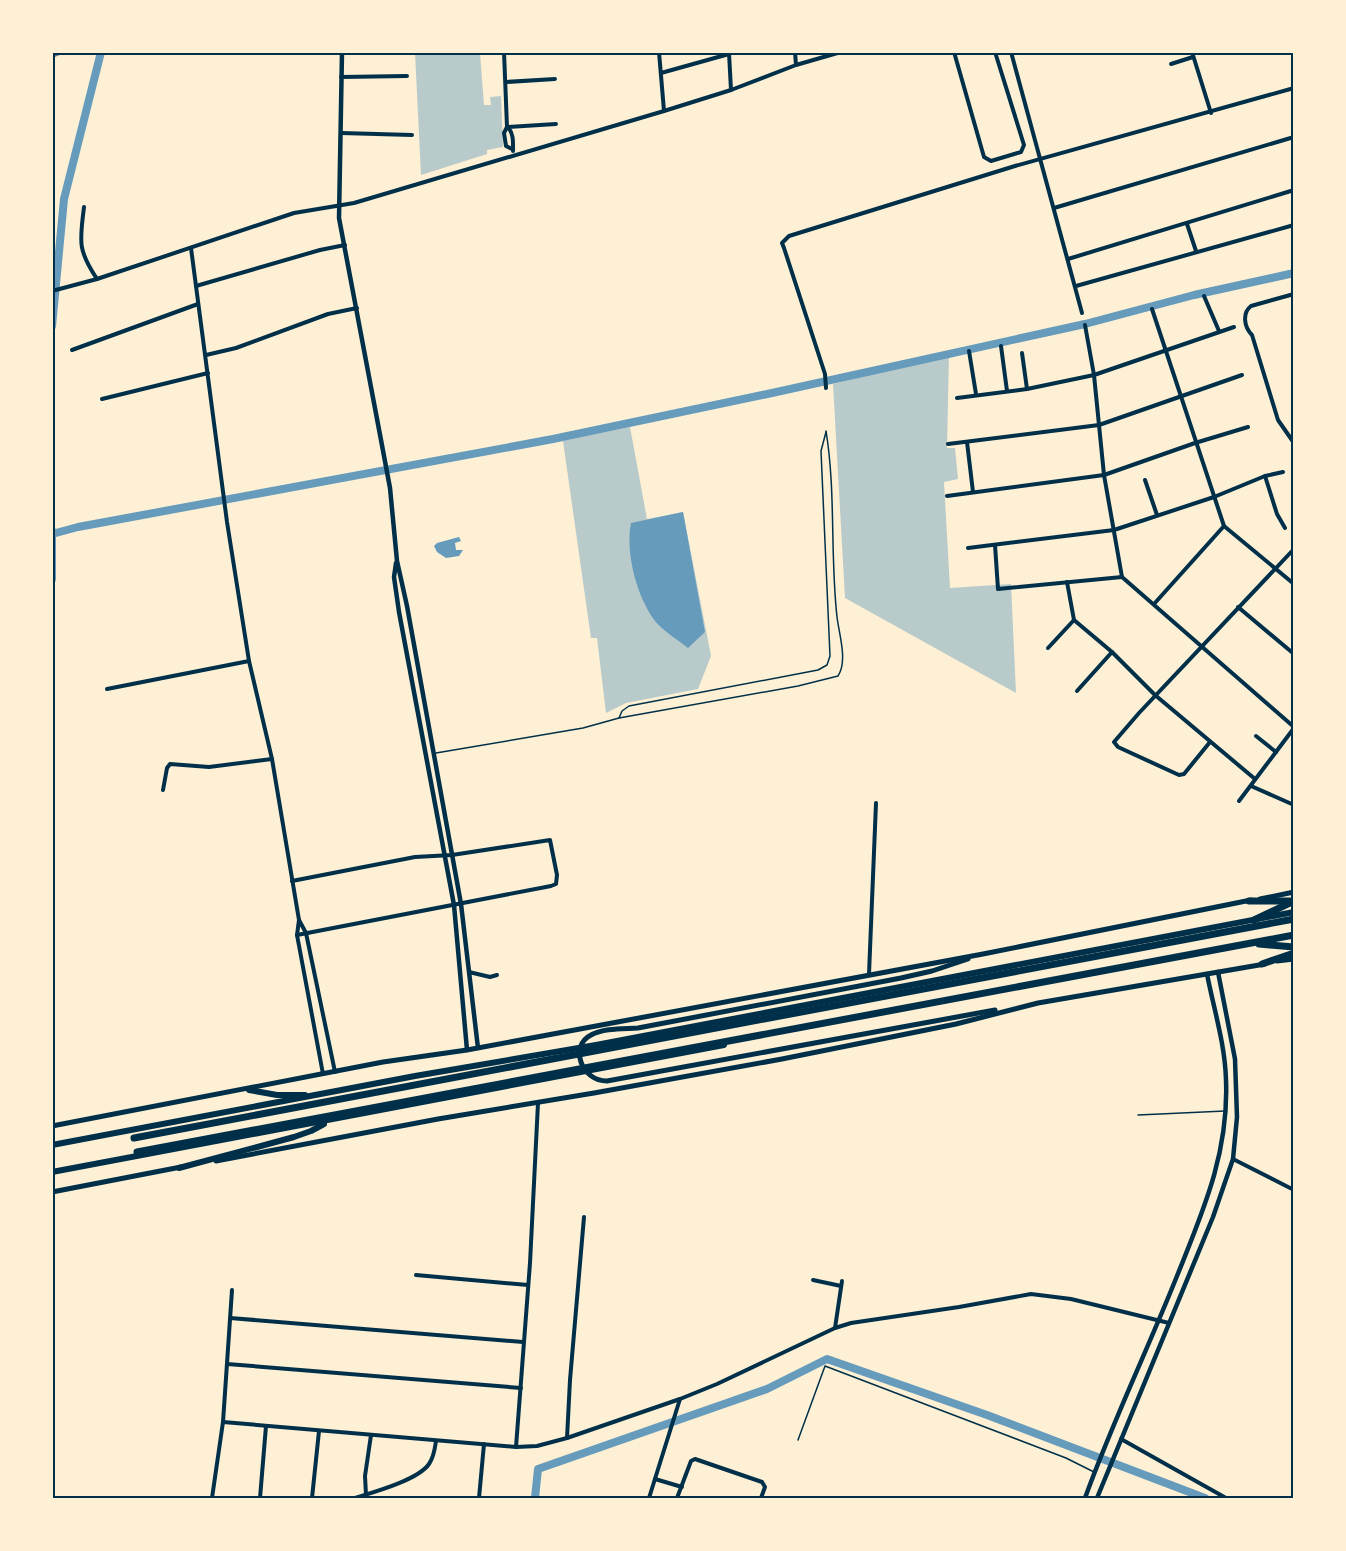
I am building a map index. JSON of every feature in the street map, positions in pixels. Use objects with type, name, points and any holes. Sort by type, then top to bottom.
[{"type":"highway","points":[[1250,901],[1293,901]]},
{"type":"highway","points":[[1254,920],[1293,901]]},
{"type":"highway","points":[[52,1145],[415,1076],[597,1045],[1293,912]]},
{"type":"highway","points":[[134,1138],[1293,919]]},
{"type":"highway","points":[[52,1172],[1293,936]]},
{"type":"highway","points":[[136,1152],[1293,936]]},
{"type":"highway","points":[[1259,944],[1293,947]]},
{"type":"highway","points":[[1262,964],[1293,953]]},
{"type":"highway","points":[[249,1090],[277,1095],[320,1095]]},
{"type":"highway","points":[[179,1167],[302,1134],[330,1120]]},
{"type":"main road","points":[[52,1126],[402,1059],[467,1050],[983,954],[1293,892]]},
{"type":"main road","points":[[983,954],[932,971],[595,1034],[585,1039],[580,1056],[586,1074],[599,1081],[607,1081],[975,1013],[1293,959]]},
{"type":"main road","points":[[52,1192],[438,1119],[866,1043],[956,1024],[1014,1008]]},
{"type":"street","points":[[342,52],[339,218],[390,488],[397,561],[461,904],[478,1048]]},
{"type":"street","points":[[504,52],[507,127],[504,133],[506,146],[512,149]]},
{"type":"street","points":[[659,52],[664,111]]},
{"type":"street","points":[[795,52],[796,64]]},
{"type":"street","points":[[52,291],[97,279],[294,213],[340,205],[431,180],[664,111],[731,90],[796,64],[841,52]]},
{"type":"street","points":[[954,52],[984,157],[991,161],[1021,152],[1024,145],[995,52]]},
{"type":"street","points":[[1011,52],[1082,314]]},
{"type":"street","points":[[661,73],[729,53],[731,90]]},
{"type":"street","points":[[1171,64],[1193,55],[1211,113]]},
{"type":"street","points":[[341,76],[406,76]]},
{"type":"street","points":[[506,82],[555,79]]},
{"type":"street","points":[[826,388],[825,374],[782,243],[784,240],[792,235],[1041,158],[1211,113],[1293,88]]},
{"type":"street","points":[[507,127],[556,124]]},
{"type":"street","points":[[507,127],[514,143],[512,149],[514,154]]},
{"type":"street","points":[[341,133],[412,135]]},
{"type":"street","points":[[1054,208],[1293,137]]},
{"type":"street","points":[[1068,259],[1293,190]]},
{"type":"street","points":[[84,207],[80,242],[82,254],[97,279]]},
{"type":"street","points":[[1187,224],[1196,251]]},
{"type":"street","points":[[1076,286],[1293,225]]},
{"type":"street","points":[[196,286],[320,250],[345,245]]},
{"type":"street","points":[[191,248],[227,522],[249,661],[272,759],[299,920],[297,935],[323,1074]]},
{"type":"street","points":[[1293,294],[1251,306],[1246,311],[1245,319],[1247,330],[1255,343],[1278,420],[1293,443]]},
{"type":"street","points":[[1204,296],[1219,331]]},
{"type":"street","points":[[72,350],[198,304]]},
{"type":"street","points":[[206,355],[236,348],[328,314],[357,308]]},
{"type":"street","points":[[1152,309],[1224,526],[1293,584]]},
{"type":"street","points":[[1085,325],[1094,375],[1104,475],[1122,577],[1293,728],[1239,801]]},
{"type":"street","points":[[957,398],[1027,389],[1094,375],[1234,327]]},
{"type":"street","points":[[1001,346],[1007,391]]},
{"type":"street","points":[[969,351],[976,394]]},
{"type":"street","points":[[1022,353],[1027,389]]},
{"type":"street","points":[[102,399],[208,373]]},
{"type":"street","points":[[948,444],[1099,425],[1242,375]]},
{"type":"street","points":[[948,495],[1104,475],[1195,443],[1248,428]]},
{"type":"street","points":[[967,442],[973,492]]},
{"type":"street","points":[[968,548],[1114,530],[1214,497],[1264,476],[1283,472]]},
{"type":"street","points":[[1264,476],[1277,514],[1285,528]]},
{"type":"street","points":[[1145,480],[1156,515]]},
{"type":"street","points":[[1154,604],[1224,526]]},
{"type":"street","points":[[995,544],[998,589],[1122,577]]},
{"type":"street","points":[[1210,742],[1184,774],[1179,775],[1115,746],[1114,740],[1293,549]]},
{"type":"street","points":[[397,561],[394,577],[412,687],[454,905],[467,1050]]},
{"type":"street","points":[[1067,582],[1074,620],[1112,652],[1155,695],[1255,779]]},
{"type":"street","points":[[1238,607],[1293,654]]},
{"type":"street","points":[[1048,648],[1074,620]]},
{"type":"street","points":[[1077,691],[1112,652]]},
{"type":"street","points":[[107,689],[249,661]]},
{"type":"street","points":[[412,687],[422,686]]},
{"type":"street","points":[[1256,736],[1276,752]]},
{"type":"street","points":[[163,790],[167,768],[170,764],[209,768],[272,759]]},
{"type":"street","points":[[1251,786],[1293,805]]},
{"type":"street","points":[[869,974],[876,803]]},
{"type":"street","points":[[292,881],[415,857],[452,855],[550,840],[557,875],[556,884],[551,886],[297,935]]},
{"type":"street","points":[[299,920],[306,933],[334,1072]]},
{"type":"street","points":[[469,972],[490,977],[497,975]]},
{"type":"street","points":[[1097,1498],[1213,1217],[1233,1159],[1237,1100],[1235,1059],[1218,972]]},
{"type":"street","points":[[1085,1498],[1210,1194],[1220,1155],[1226,1111],[1226,1063],[1207,974]]},
{"type":"street","points":[[1220,1029],[1230,1028]]},
{"type":"street","points":[[516,1447],[538,1102]]},
{"type":"street","points":[[1233,1159],[1293,1190]]},
{"type":"street","points":[[567,1438],[584,1217]]},
{"type":"street","points":[[416,1275],[528,1285]]},
{"type":"street","points":[[813,1280],[841,1283],[835,1328]]},
{"type":"street","points":[[212,1498],[222,1422],[232,1290]]},
{"type":"street","points":[[222,1422],[436,1441],[516,1447],[537,1446],[680,1399],[835,1328],[851,1323],[1031,1294],[1071,1299],[1169,1323]]},
{"type":"street","points":[[230,1318],[524,1342]]},
{"type":"street","points":[[226,1364],[521,1388]]},
{"type":"street","points":[[649,1498],[680,1399]]},
{"type":"street","points":[[260,1498],[266,1426]]},
{"type":"street","points":[[312,1498],[319,1431]]},
{"type":"street","points":[[366,1495],[365,1476],[370,1435]]},
{"type":"street","points":[[1121,1439],[1226,1498]]},
{"type":"street","points":[[355,1498],[415,1475],[428,1466],[436,1441]]},
{"type":"street","points":[[479,1498],[483,1444]]},
{"type":"street","points":[[677,1498],[691,1461],[695,1459],[762,1482],[765,1487],[762,1498]]},
{"type":"street","points":[[655,1479],[682,1487]]},
{"type":"lane","points":[[424,755],[583,728],[619,718],[798,686],[838,676],[841,672],[842,659],[826,431],[821,451],[830,656],[827,665],[818,670],[629,706],[622,711],[619,718]]},
{"type":"lane","points":[[1138,1115],[1226,1111]]},
{"type":"lane","points":[[798,1440],[825,1366],[1095,1469]]},
{"type":"shaded area","points":[[415,53],[480,53],[484,105],[491,105],[490,97],[501,96],[503,147],[487,150],[487,154],[421,175]]},
{"type":"shaded area","points":[[949,355],[947,448],[955,448],[958,479],[944,482],[950,588],[1011,584],[1016,693],[845,598],[833,384]]},
{"type":"shaded area","points":[[630,427],[647,519],[683,512],[711,656],[698,689],[626,703],[606,713],[597,638],[591,638],[563,441]]},
{"type":"water","points":[[683,512],[705,632],[688,648],[662,629],[649,611],[634,574],[630,548],[631,523]]},
{"type":"water","points":[[459,537],[461,541],[455,543],[456,550],[463,550],[459,556],[446,558],[437,552],[434,546],[437,543]]},
{"type":"waterway","points":[[52,326],[64,199],[101,52]]},
{"type":"waterway","points":[[52,534],[78,527],[553,439],[772,393],[1085,324],[1194,295],[1294,273]]},
{"type":"waterway","points":[[52,531],[52,579]]},
{"type":"waterway","points":[[535,1498],[538,1469],[767,1389],[827,1359],[987,1415],[1205,1498]]},
{"type":"railway","points":[[52,57],[64,52]]}]
